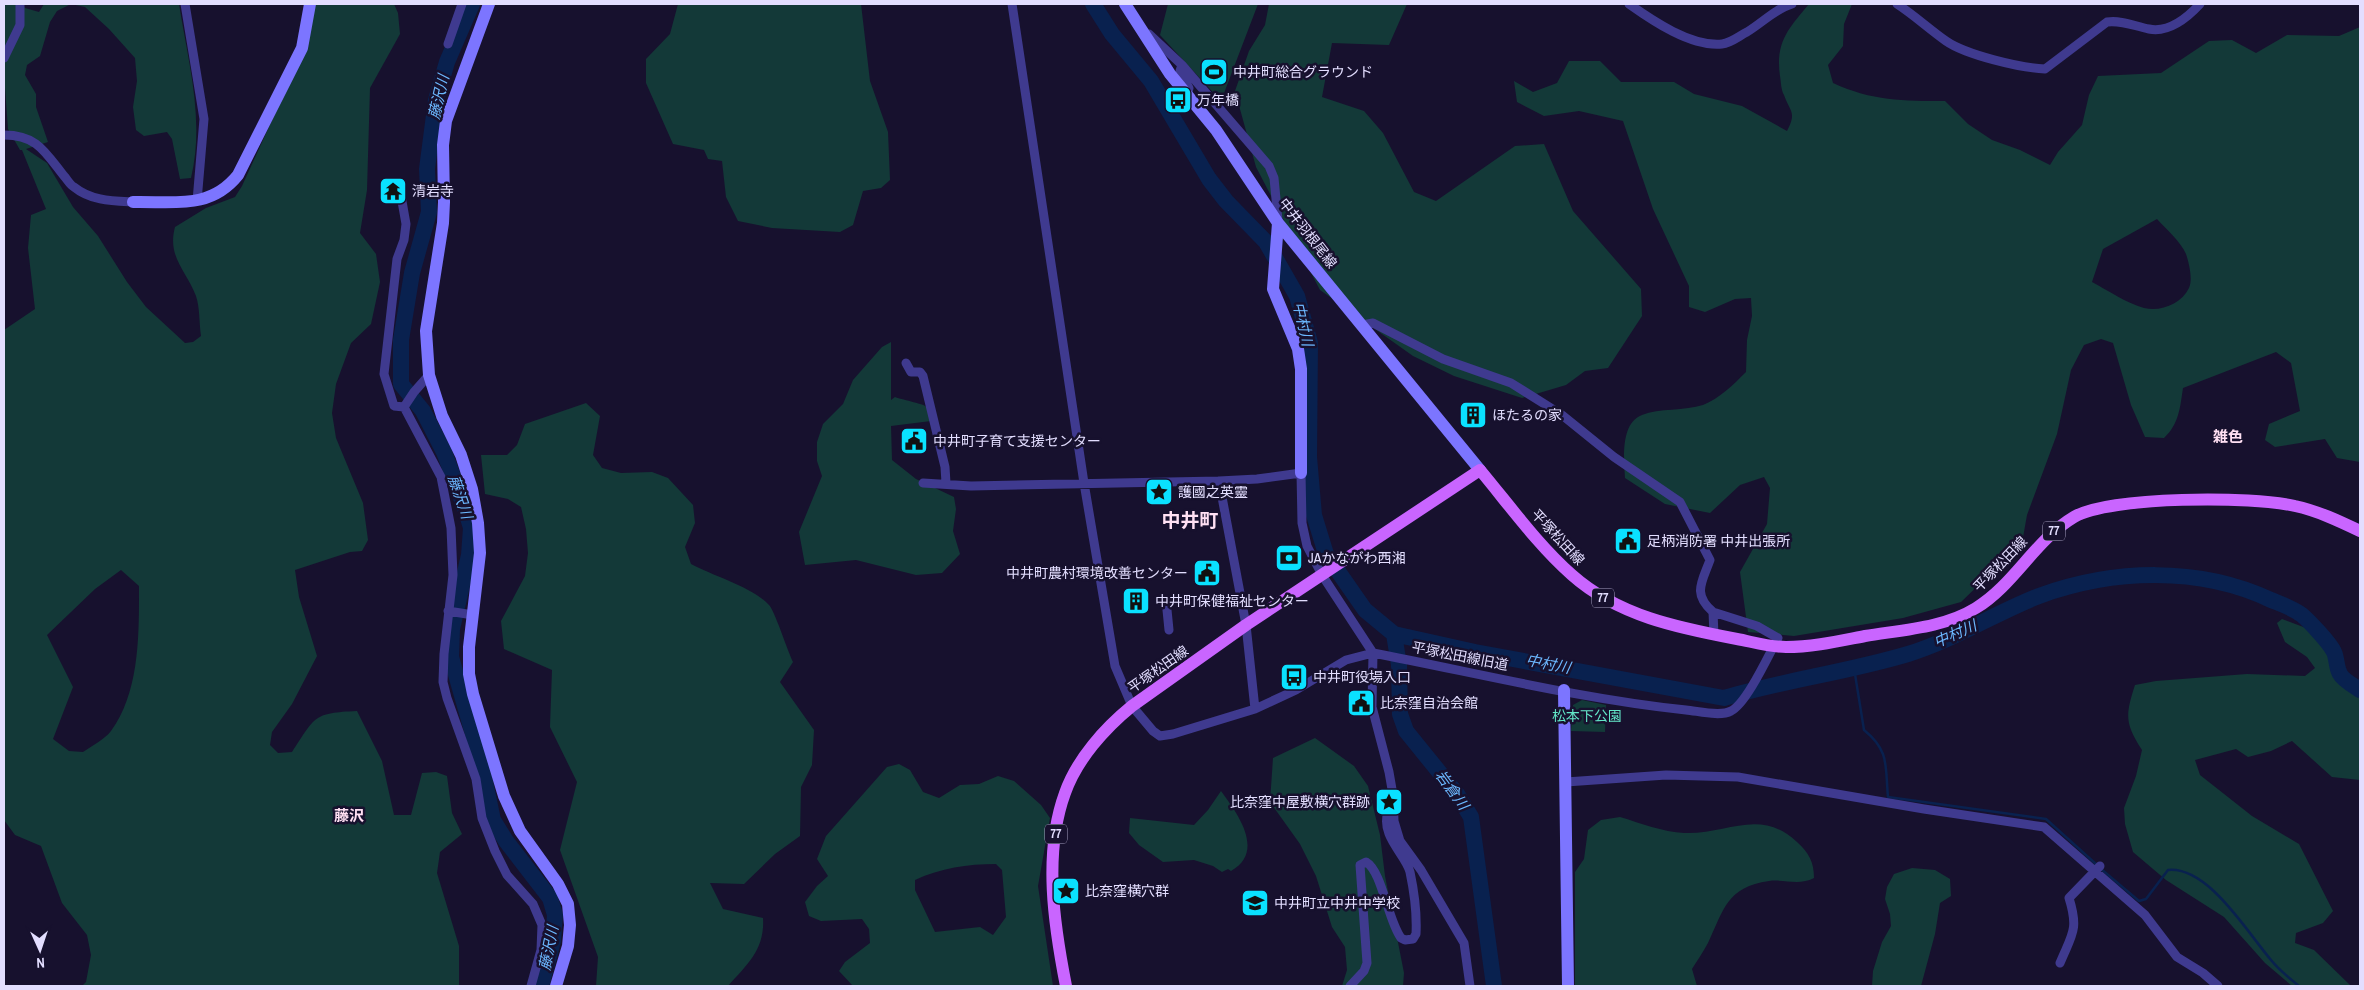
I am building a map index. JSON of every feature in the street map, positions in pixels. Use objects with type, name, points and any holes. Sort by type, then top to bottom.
[{"type":"main road","name":"平塚松田線","points":[[1066,986],[1060,953],[1054,878],[1058,817],[1064,793],[1076,769],[1114,720],[1246,625],[1480,470],[1549,553],[1582,582],[1604,598],[1632,612],[1667,625],[1785,647],[1819,644],[1932,624],[1959,617],[1975,609],[1990,598],[2053,532],[2073,517],[2088,510],[2111,505],[2144,502],[2270,502],[2318,512],[2360,531]]},
{"type":"street","points":[[4,58],[20,24],[20,4]]},
{"type":"street","points":[[185,4],[204,119],[197,201]]},
{"type":"street","points":[[4,134],[20,135],[37,143],[74,187],[92,197],[108,201],[133,202],[197,201],[213,197],[227,188],[238,175],[302,48],[310,4]]},
{"type":"street","points":[[448,44],[462,4]]},
{"type":"street","points":[[489,4],[446,121],[443,145],[443,223],[426,330],[429,375],[442,416],[461,455],[472,490],[478,523],[480,553],[469,674],[504,796],[520,831],[558,884],[568,904],[570,925],[568,946],[556,986]]},
{"type":"street","points":[[1012,4],[1084,483],[1115,666],[1132,706]]},
{"type":"street","name":"中井羽根尾線","points":[[1125,4],[1170,74],[1243,168],[1278,223],[1480,470]]},
{"type":"street","points":[[1629,4],[1654,22],[1698,42],[1722,44],[1748,31],[1783,6],[1792,4]]},
{"type":"street","points":[[1897,4],[1947,42],[1977,54],[2045,69],[2106,22],[2118,20],[2151,29],[2166,28],[2188,17],[2200,4]]},
{"type":"street","points":[[1137,24],[1182,65],[1269,166],[1274,178],[1278,223],[1273,289],[1298,349],[1301,369],[1302,524],[1307,546],[1373,653],[1372,707],[1390,780],[1394,821],[1400,841],[1421,870],[1464,943],[1470,986]]},
{"type":"street","points":[[1182,65],[1180,71],[1189,88],[1187,95]]},
{"type":"street","points":[[400,190],[406,224],[404,240],[397,259],[384,374],[394,406],[406,405]]},
{"type":"street","points":[[1362,325],[1373,323],[1443,359],[1511,383],[1562,415],[1614,457],[1680,502],[1710,560],[1699,589],[1702,603],[1713,612],[1770,631],[1778,638],[1774,645]]},
{"type":"street","points":[[906,363],[911,372],[920,372],[923,376],[945,468],[946,483]]},
{"type":"street","points":[[406,405],[414,392],[429,375]]},
{"type":"street","points":[[406,405],[415,431],[441,477],[451,528],[453,552],[443,682],[476,779],[482,818],[495,851],[507,875],[533,904],[542,925],[541,950],[531,986]]},
{"type":"street","points":[[923,483],[972,486],[1219,481],[1258,479],[1301,472]]},
{"type":"street","points":[[1219,481],[1246,625],[1256,709]]},
{"type":"street","points":[[1167,610],[1169,630]]},
{"type":"street","points":[[448,611],[473,615]]},
{"type":"street","points":[[1713,612],[1714,635]]},
{"type":"street","name":"平塚松田線旧道","points":[[1132,706],[1153,731],[1160,736],[1256,709],[1296,690],[1346,660],[1373,653],[1642,705],[1715,713],[1731,711],[1739,702],[1758,676],[1774,645]]},
{"type":"street","points":[[1564,690],[1568,986]]},
{"type":"street","points":[[1566,782],[1666,775],[1738,777],[1924,809],[2038,826],[2052,832],[2098,869],[2145,915],[2177,957],[2218,986]]},
{"type":"street","points":[[1350,986],[1364,971],[1367,963],[1360,865],[1366,862],[1371,866],[1382,890],[1392,921],[1401,938],[1409,941],[1416,934],[1410,870],[1395,849],[1388,830],[1388,812],[1394,811]]},
{"type":"street","points":[[2060,963],[2075,927],[2075,917],[2069,898],[2098,869]]},
{"type":"green space","points":[[4,4],[22,4],[25,8],[39,12],[44,4],[71,4],[57,11],[50,22],[40,56],[27,65],[25,75],[36,94],[36,107],[48,142],[26,149],[47,163],[73,207],[98,236],[127,282],[146,307],[185,343],[193,342],[201,336],[198,305],[192,287],[175,255],[173,238],[175,227],[206,208],[235,197],[242,186],[309,39],[315,4],[394,4],[398,13],[400,34],[370,88],[367,190],[360,233],[376,254],[380,282],[371,324],[351,343],[336,384],[332,413],[336,438],[363,503],[368,540],[362,551],[350,552],[295,570],[299,597],[317,656],[292,704],[272,732],[270,745],[278,753],[292,752],[306,731],[323,715],[357,711],[382,761],[394,815],[411,815],[422,773],[436,772],[447,776],[452,813],[462,834],[440,852],[437,873],[459,946],[459,986],[82,986],[86,982],[91,955],[87,935],[62,903],[41,846],[15,835],[4,820],[4,330],[35,309],[28,248],[31,215],[46,209],[22,150],[20,150],[8,129],[4,74]],"holes":[[[121,570],[139,586],[136,661],[133,680],[121,715],[111,731],[98,742],[83,752],[69,751],[53,739],[73,687],[47,635],[95,589]]]},
{"type":"green space","points":[[71,4],[179,4],[196,112],[195,156],[191,178],[180,179],[172,139],[167,132],[144,136],[136,130],[133,107],[137,81],[135,58],[109,29],[85,7]]},
{"type":"green space","points":[[678,4],[861,4],[870,81],[888,132],[890,180],[881,188],[863,191],[853,225],[840,232],[772,228],[738,221],[726,197],[722,161],[708,159],[704,150],[673,144],[646,83],[646,59],[670,34]]},
{"type":"green space","name":"中井町総合グラウンド","points":[[1168,4],[1258,4],[1221,101],[1160,35]]},
{"type":"green space","points":[[1269,4],[1407,4],[1389,45],[1332,43],[1322,97],[1364,111],[1383,133],[1414,192],[1436,201],[1515,146],[1544,144],[1573,211],[1641,289],[1642,316],[1608,368],[1585,371],[1566,385],[1522,398],[1454,376],[1413,356],[1320,290],[1256,167],[1235,91],[1249,51],[1265,25]]},
{"type":"green space","points":[[1809,4],[1852,4],[1844,24],[1843,46],[1828,65],[1833,83],[1875,97],[1901,100],[1945,101],[1968,124],[1992,140],[2020,150],[2050,165],[2058,152],[2082,125],[2089,95],[2098,76],[2161,73],[2209,41],[2232,40],[2256,53],[2287,35],[2339,36],[2360,27],[2360,462],[2337,458],[2325,439],[2275,447],[2265,440],[2269,424],[2300,411],[2291,363],[2276,352],[2183,388],[2178,415],[2169,433],[2164,438],[2145,437],[2131,405],[2113,343],[2101,339],[2084,345],[2071,370],[2057,434],[2027,515],[2022,543],[1961,602],[1903,618],[1794,636],[1748,632],[1740,572],[1767,524],[1770,488],[1764,477],[1740,485],[1710,513],[1665,504],[1625,478],[1624,452],[1627,434],[1635,419],[1649,413],[1703,405],[1720,395],[1746,372],[1747,340],[1752,316],[1751,298],[1735,299],[1705,312],[1689,307],[1689,286],[1653,209],[1623,121],[1579,111],[1544,116],[1517,102],[1514,81],[1533,92],[1557,83],[1569,61],[1600,61],[1621,82],[1674,82],[1694,94],[1742,106],[1787,131],[1792,116],[1782,88],[1779,64],[1780,54],[1785,36]],"holes":[[[2157,219],[2181,245],[2186,254],[2191,276],[2189,288],[2181,298],[2164,308],[2144,308],[2124,300],[2092,282],[2103,249]]]},
{"type":"green space","points":[[891,342],[891,400],[895,397],[923,405],[928,411],[931,421],[891,426],[892,460],[916,479],[954,497],[956,509],[953,531],[960,554],[942,573],[916,575],[856,560],[805,565],[799,532],[822,476],[817,461],[817,442],[823,424],[843,404],[853,380],[882,347]]},
{"type":"green space","points":[[586,403],[600,416],[593,455],[602,468],[621,473],[652,472],[668,478],[693,505],[695,523],[685,547],[691,564],[753,593],[769,605],[793,662],[780,682],[814,730],[812,765],[801,787],[800,836],[775,854],[744,884],[710,883],[723,909],[763,918],[761,939],[754,955],[728,986],[596,986],[598,957],[560,850],[577,782],[550,727],[552,670],[504,649],[501,621],[525,576],[528,553],[526,529],[521,507],[508,499],[485,494],[481,455],[507,455],[517,445],[525,424]]},
{"type":"green space","points":[[2282,619],[2306,628],[2360,691],[2360,780],[2332,777],[2292,741],[2271,751],[2248,757],[2236,749],[2195,760],[2200,775],[2252,816],[2299,844],[2333,911],[2323,923],[2296,933],[2295,943],[2314,950],[2351,986],[2292,986],[2265,963],[2224,917],[2166,880],[2133,852],[2125,824],[2124,808],[2136,776],[2142,750],[2132,733],[2128,719],[2129,704],[2135,685],[2156,681],[2247,674],[2305,676],[2315,668],[2307,657],[2285,642],[2277,623]]},
{"type":"green space","name":"松本下公園","points":[[1582,700],[1606,705],[1605,732],[1571,731],[1573,705]]},
{"type":"green space","points":[[1315,738],[1354,766],[1368,786],[1380,835],[1385,876],[1404,973],[1403,986],[1342,986],[1347,970],[1345,947],[1332,927],[1316,876],[1300,844],[1270,802],[1273,758]]},
{"type":"green space","points":[[899,764],[910,770],[923,792],[939,798],[960,785],[979,784],[998,776],[1014,781],[1041,805],[1050,818],[1038,886],[1053,986],[853,986],[839,971],[845,962],[870,943],[869,929],[862,919],[821,921],[809,916],[805,902],[817,886],[828,876],[817,859],[826,836],[887,767]],"holes":[[[996,864],[1002,870],[1006,917],[993,935],[980,927],[935,932],[915,890],[915,880],[935,872],[964,866]]]},
{"type":"green space","points":[[1221,791],[1240,821],[1247,843],[1246,853],[1241,863],[1231,871],[1228,869],[1222,872],[1213,866],[1194,860],[1163,862],[1139,845],[1129,833],[1130,818],[1194,825],[1208,810]]},
{"type":"green space","points":[[1620,817],[1660,829],[1684,833],[1699,833],[1742,825],[1770,826],[1783,832],[1805,850],[1812,862],[1814,878],[1803,882],[1769,881],[1744,888],[1735,894],[1723,910],[1708,943],[1692,969],[1697,986],[1575,986],[1575,872],[1584,859],[1588,830],[1601,820]]},
{"type":"green space","points":[[1912,868],[1935,870],[1950,879],[1951,896],[1940,903],[1935,934],[1921,986],[1872,986],[1873,971],[1882,942],[1891,926],[1890,914],[1885,899],[1887,887],[1894,874]]},
{"type":"waterway","name":"藤沢川","points":[[472,4],[447,62],[436,100],[427,169],[429,212],[412,273],[401,340],[401,384],[423,411],[444,452],[471,528],[469,555],[452,629],[451,657],[481,762],[493,820],[506,841],[550,898],[555,915],[553,941],[541,986]]},
{"type":"waterway","name":"中村川","points":[[1093,4],[1112,34],[1151,81],[1209,179],[1226,201],[1266,242],[1297,296],[1310,343],[1309,457],[1314,515],[1326,554],[1365,610],[1394,634],[1475,652],[1724,698],[1908,654],[1942,641],[2039,596],[2067,587],[2096,580],[2156,575],[2215,581],[2243,589],[2287,606],[2305,618],[2324,638],[2335,654],[2341,676],[2360,690]]},
{"type":"waterway","name":"岩倉川","points":[[1394,634],[1399,665],[1400,714],[1406,731],[1457,794],[1471,817],[1494,986]]},
{"type":"waterway","points":[[1854,668],[1864,730],[1878,745],[1885,760],[1888,797],[2046,819],[2097,865]]},
{"type":"waterway","points":[[2101,869],[2139,901],[2146,899],[2168,870],[2183,872],[2198,878],[2226,903],[2274,964],[2299,986]]},
{"type":"place","name":"中井町総合グラウンド","points":[[1214,72]]},
{"type":"place","name":"万年橋","points":[[1178,100]]},
{"type":"place","name":"清岩寺","points":[[393,191]]},
{"type":"place","name":"ほたるの家","points":[[1473,415]]},
{"type":"place","name":"中井町子育て支援センター","points":[[914,441]]},
{"type":"place","name":"護國之英靈","points":[[1159,492]]},
{"type":"place","name":"足柄消防署 中井出張所","points":[[1628,541]]},
{"type":"place","name":"JAかながわ西湘","points":[[1289,558]]},
{"type":"place","name":"中井町農村環境改善センター","points":[[1207,573]]},
{"type":"place","name":"中井町保健福祉センター","points":[[1136,601]]},
{"type":"place","name":"中井町役場入口","points":[[1294,677]]},
{"type":"place","name":"比奈窪自治会館","points":[[1361,703]]},
{"type":"place","name":"比奈窪中屋敷横穴群跡","points":[[1389,802]]},
{"type":"place","name":"比奈窪横穴群","points":[[1066,891]]},
{"type":"place","name":"中井町立中井中学校","points":[[1255,903]]},
{"type":"district","name":"雑色","points":[[2228,437]]},
{"type":"district","name":"中井町","points":[[1190,520]]},
{"type":"district","name":"藤沢","points":[[349,816]]}]
